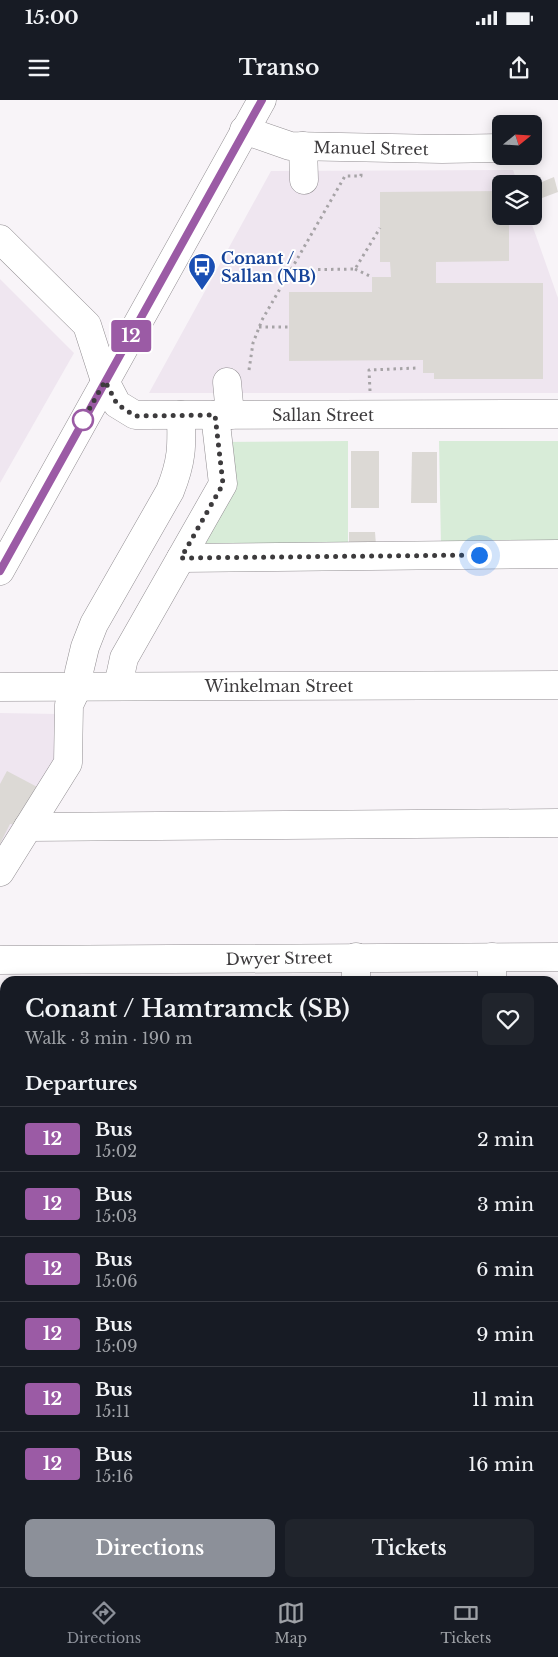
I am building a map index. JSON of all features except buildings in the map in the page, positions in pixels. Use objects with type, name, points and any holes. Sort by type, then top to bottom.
[{"type":"street","points":[[0,571],[262,100]]},
{"type":"street","name":"Manuel Street","points":[[244,130],[290,146],[492,148]]},
{"type":"street","points":[[303,146],[304,180]]},
{"type":"street","name":"Sallan Street","points":[[0,239],[87,325],[105,381],[117,404],[135,416],[558,414]]},
{"type":"street","points":[[118,686],[124,658],[223,484],[222,415],[238,381]]},
{"type":"street","points":[[0,872],[68,763],[69,705],[78,686],[85,647],[94,624],[170,491],[179,467],[182,445],[181,415]]},
{"type":"street","points":[[181,558],[558,554]]},
{"type":"street","name":"Winkelman Street","points":[[0,686],[558,686]]},
{"type":"street","points":[[28,827],[558,823]]},
{"type":"street","name":"Dwyer Street","points":[[0,960],[356,969],[492,969],[558,957]]},
{"type":"path","points":[[238,381],[259,327],[291,270],[346,176],[361,176],[361,166]]},
{"type":"path","points":[[355,269],[380,228]]},
{"type":"path","points":[[291,270],[355,269],[372,277]]},
{"type":"path","points":[[259,327],[289,327]]},
{"type":"path","points":[[371,398],[370,370],[416,368]]},
{"type":"shaded area","points":[[513,170],[515,175],[492,175],[492,225],[532,225],[558,298],[558,393],[149,393],[271,171]]},
{"type":"shaded area","points":[[0,279],[74,353],[0,483]]},
{"type":"shaded area","points":[[0,713],[58,714],[60,762],[0,851]]},
{"type":"green space","points":[[348,441],[348,546],[195,547],[215,487],[210,442]]},
{"type":"green space","points":[[439,441],[558,441],[558,547],[441,546]]},
{"type":"bus line","name":"12","points":[[0,571],[262,100]]},
{"type":"place","name":"Conant / Sallan (NB)","points":[[202,291]]},
{"type":"route","points":[[83,420],[82,422],[105,381],[117,404],[135,416],[215,415],[223,484],[181,558],[479,555]]}]
